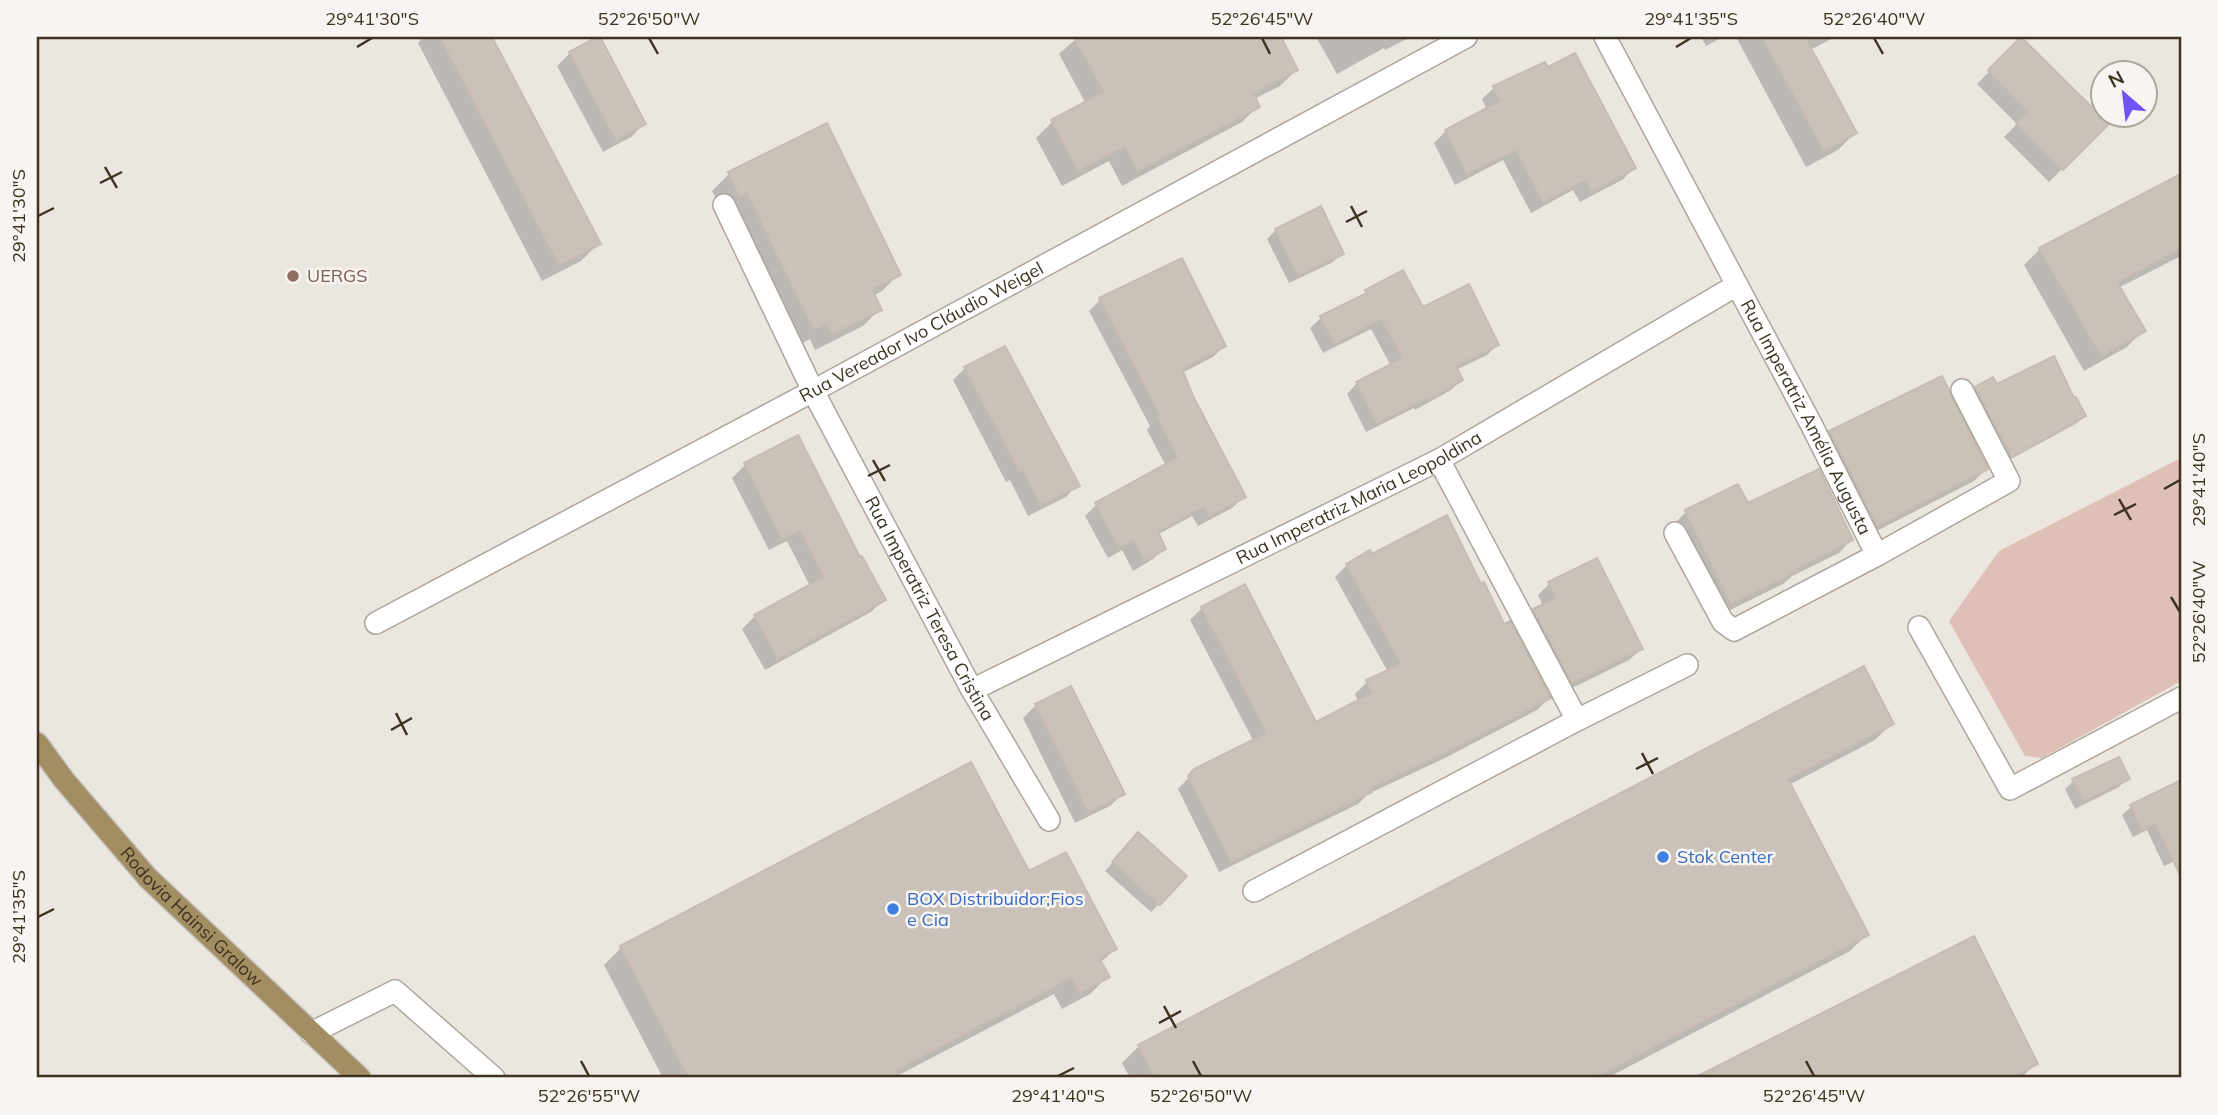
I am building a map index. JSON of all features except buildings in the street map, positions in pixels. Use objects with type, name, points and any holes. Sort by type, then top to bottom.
[{"type":"main road","name":"Rodovia Hainsi Gralow","points":[[37,743],[64,780],[148,878],[360,1078]]},
{"type":"street","name":"Rua Vereador Ivo Cláudio Weigel","points":[[376,624],[1466,37]]},
{"type":"street","name":"Rua Imperatriz Amélia Augusta","points":[[1605,37],[1811,424],[1877,555],[1734,630],[1723,622],[1675,533]]},
{"type":"street","name":"Rua Imperatriz Teresa Cristina","points":[[724,205],[813,391],[972,690],[1049,820]]},
{"type":"street","name":"Rua Imperatriz Maria Leopoldina","points":[[972,690],[1438,460],[1737,285]]},
{"type":"street","points":[[1877,555],[2009,481],[1962,390]]},
{"type":"street","points":[[1438,460],[1577,720]]},
{"type":"street","points":[[1919,627],[2010,789],[2181,698]]},
{"type":"street","points":[[1254,891],[1577,720],[1687,665]]},
{"type":"street","points":[[311,1033],[395,991],[494,1078]]},
{"type":"shaded area","points":[[2181,458],[2181,681],[2042,758],[2025,756],[1949,621],[1999,551]]},
{"type":"place","name":"UERGS","points":[[293,276]]},
{"type":"place","name":"Stok Center","points":[[1663,857]]},
{"type":"place","name":"BOX Distribuidor;Fios e Cia","points":[[893,909]]}]
